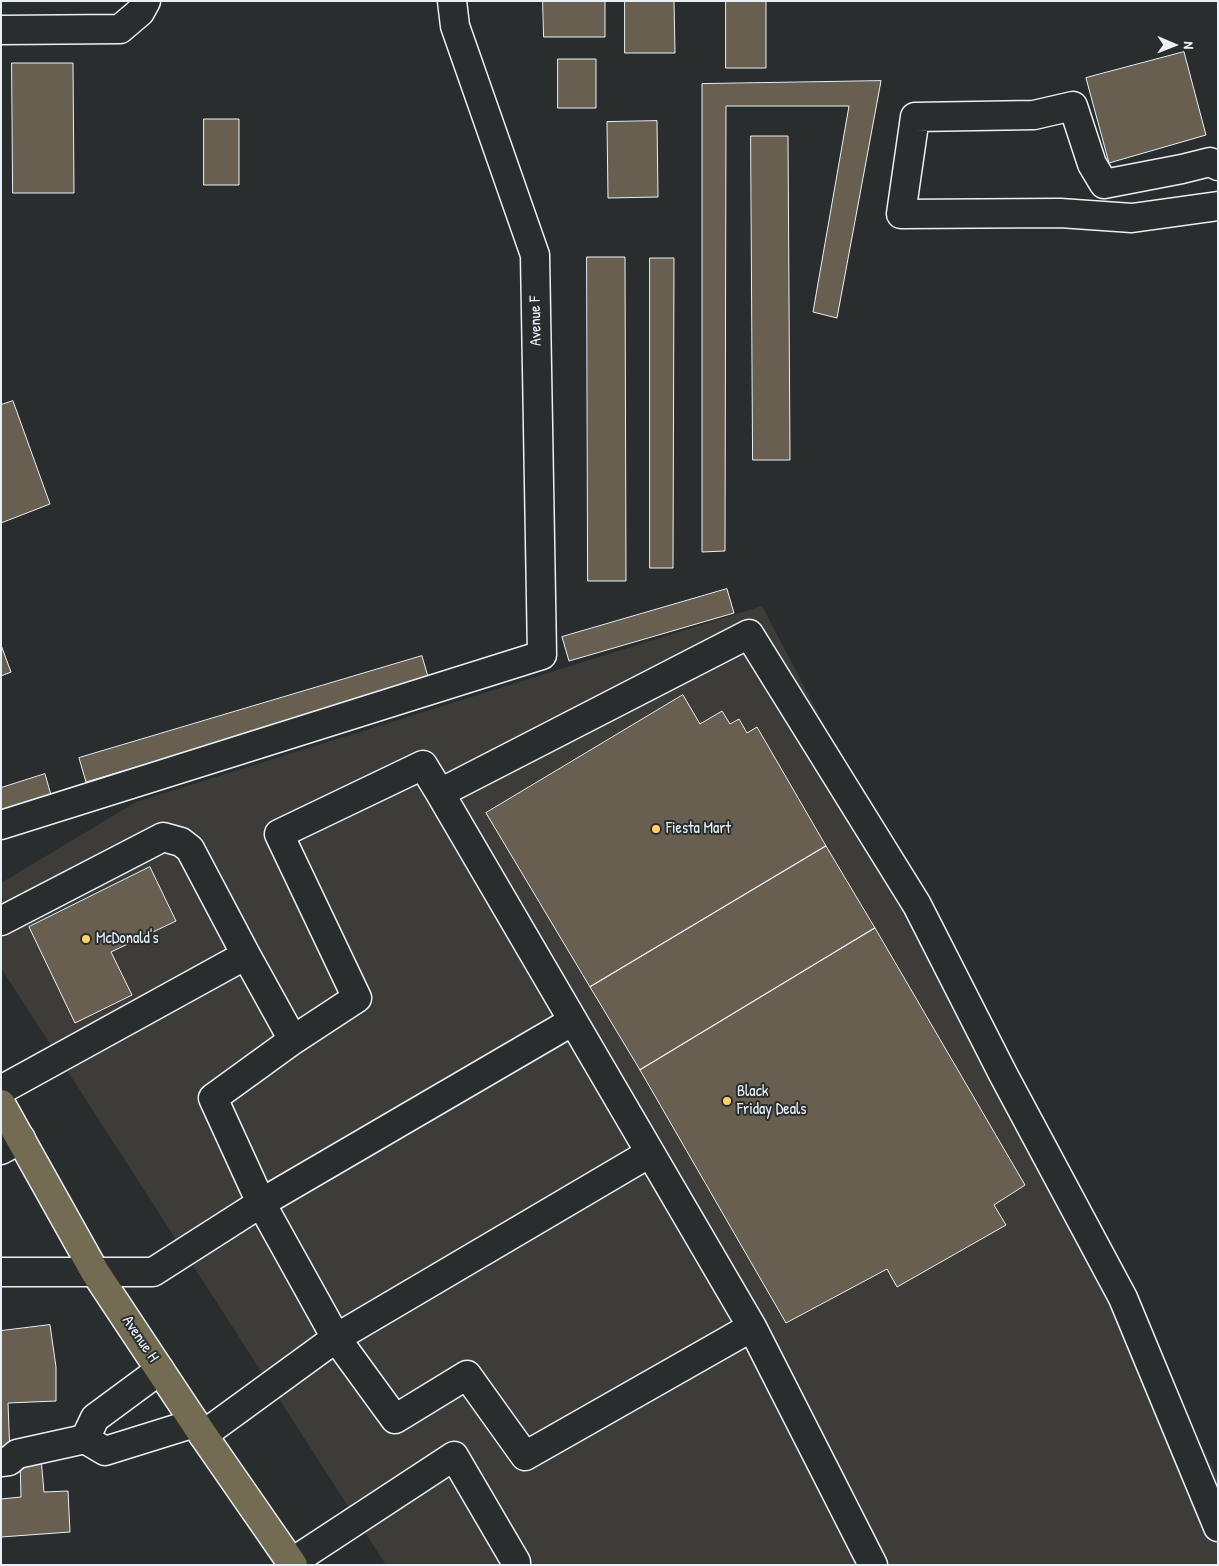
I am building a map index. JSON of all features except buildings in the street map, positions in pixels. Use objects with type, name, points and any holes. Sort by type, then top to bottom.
[{"type":"main road","name":"Avenue H","points":[[1,1104],[11,1144],[199,1429],[292,1564]]},
{"type":"street","points":[[1,30],[120,29],[140,12],[146,1]]},
{"type":"street","name":"Avenue F","points":[[1,826],[542,655],[535,255],[455,26],[452,1]]},
{"type":"street","points":[[1218,166],[1210,162],[1182,170],[1104,184],[1092,164],[1073,106],[1034,115],[915,116],[900,214],[1060,213],[1132,218],[1218,206]]},
{"type":"street","points":[[440,793],[749,634],[917,905],[1003,1074],[1123,1298],[1218,1526]]},
{"type":"street","points":[[752,1327],[525,1456],[467,1375],[396,1419],[336,1338],[261,1204],[213,1098],[292,1040],[358,998],[279,834],[423,765],[752,1327],[873,1565]]},
{"type":"street","points":[[1,921],[163,837],[181,842],[190,849],[292,1040]]},
{"type":"street","points":[[1,1090],[246,955]]},
{"type":"street","points":[[1,1272],[153,1272],[261,1204],[573,1021]]},
{"type":"street","points":[[1,1462],[9,1461],[17,1454],[85,1439],[105,1451],[199,1429],[336,1338],[650,1152]]},
{"type":"street","points":[[85,1439],[95,1418],[160,1370]]},
{"type":"street","points":[[292,1564],[454,1456],[516,1565]]},
{"type":"shaded area","points":[[762,606],[1218,1477],[1218,1565],[386,1565],[1,968],[1,883],[136,802]]},
{"type":"place","name":"Fiesta Mart","points":[[656,829]]},
{"type":"place","name":"McDonald's","points":[[86,939]]},
{"type":"place","name":"Black Friday Deals","points":[[727,1101]]}]
